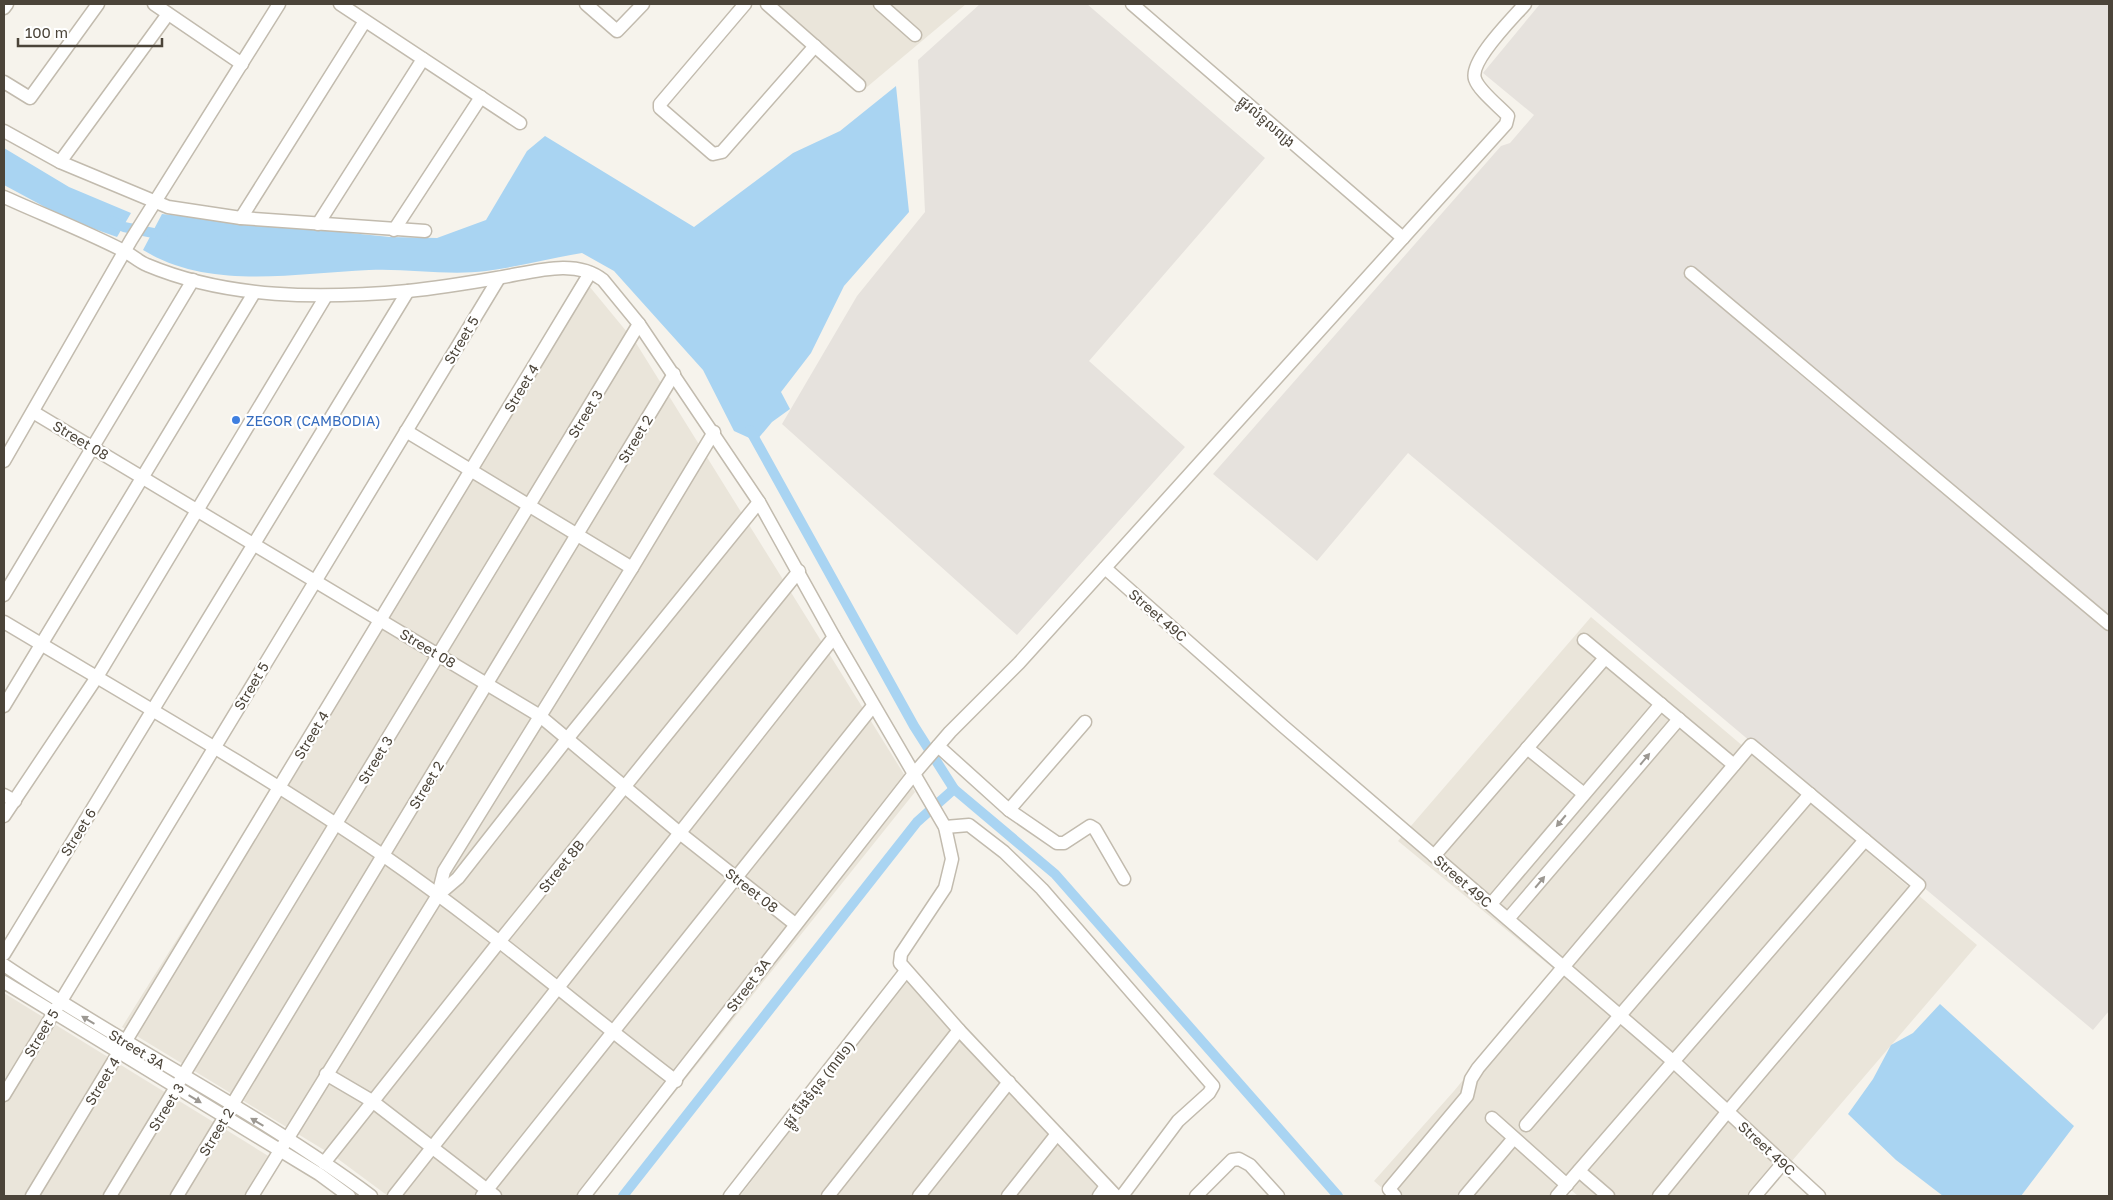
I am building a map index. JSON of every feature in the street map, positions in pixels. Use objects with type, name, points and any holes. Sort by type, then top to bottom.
[{"type":"street","points":[[4,8],[7,4]]},
{"type":"street","points":[[4,82],[30,98],[98,4]]},
{"type":"street","points":[[154,4],[242,64]]},
{"type":"street","points":[[4,461],[154,202],[279,4]]},
{"type":"street","points":[[340,4],[520,123]]},
{"type":"street","points":[[586,4],[618,31],[643,4]]},
{"type":"street","points":[[745,4],[660,104],[660,108],[713,154],[722,152],[815,46]]},
{"type":"street","points":[[767,4],[859,85]]},
{"type":"street","points":[[880,4],[915,34]]},
{"type":"street","name":"ផ្លូវលំទួលពង្រ","points":[[1132,4],[1403,238]]},
{"type":"street","name":"Street 3A","points":[[584,1196],[676,1081],[795,924],[927,758],[1019,663],[1508,121],[1508,116],[1478,85],[1474,78],[1475,70],[1482,55],[1525,4]]},
{"type":"street","points":[[60,162],[168,14]]},
{"type":"street","points":[[241,218],[365,21]]},
{"type":"street","points":[[318,224],[423,59]]},
{"type":"street","points":[[394,230],[481,97]]},
{"type":"street","points":[[4,131],[60,162],[154,202],[241,218],[425,231]]},
{"type":"street","points":[[4,197],[128,246],[146,265],[193,280],[254,293],[326,296],[408,291],[546,269],[571,269],[590,273],[603,280],[639,324],[714,432],[759,502],[873,706],[945,827],[951,847],[950,872],[945,888],[901,954],[900,963],[959,1030],[1057,1134],[1103,1191],[1116,1196]]},
{"type":"street","name":"Street 4","points":[[32,1196],[590,273]]},
{"type":"street","points":[[1691,273],[2109,624]]},
{"type":"street","name":"Street 5","points":[[4,1095],[499,278]]},
{"type":"street","points":[[4,595],[193,280]]},
{"type":"street","name":"Street 6","points":[[4,954],[154,711],[253,543],[408,291]]},
{"type":"street","points":[[4,706],[254,293]]},
{"type":"street","points":[[4,816],[9,798],[97,677],[326,296]]},
{"type":"street","name":"Street 3","points":[[110,1196],[440,655],[639,324]]},
{"type":"street","name":"Street 2","points":[[177,1196],[674,374]]},
{"type":"street","name":"Street 08","points":[[33,412],[540,716],[624,788],[795,924]]},
{"type":"street","points":[[406,431],[632,568]]},
{"type":"street","points":[[252,1196],[438,895],[444,872],[714,432]]},
{"type":"street","points":[[438,895],[458,878],[566,739],[759,502]]},
{"type":"street","name":"Street 49C","points":[[1104,568],[1434,856],[1674,1062],[1819,1196]]},
{"type":"street","name":"Street 8B","points":[[324,1163],[499,942],[799,571]]},
{"type":"street","points":[[4,622],[279,788],[383,856],[438,895],[676,1081]]},
{"type":"street","points":[[394,1196],[556,988],[681,834],[834,637]]},
{"type":"street","points":[[1584,640],[1734,765]]},
{"type":"street","points":[[1434,856],[1605,658]]},
{"type":"street","points":[[1491,904],[1660,704]]},
{"type":"street","points":[[326,1074],[372,1101],[488,1194],[613,1033],[873,706]]},
{"type":"street","points":[[1508,919],[1679,720]]},
{"type":"street","points":[[1009,810],[1085,722]]},
{"type":"street","points":[[1395,1196],[1388,1188],[1467,1096],[1471,1079],[1478,1068],[1751,745],[1920,886],[1728,1111],[1659,1196]]},
{"type":"street","points":[[937,747],[1009,810],[1057,843],[1064,843],[1090,826],[1095,829],[1124,880]]},
{"type":"street","points":[[1527,748],[1584,795],[1608,802]]},
{"type":"street","points":[[1526,1125],[1810,794]]},
{"type":"street","points":[[1584,795],[1595,818]]},
{"type":"street","points":[[945,827],[969,825],[1004,852],[1036,883],[1213,1086],[1209,1093],[1178,1121],[1122,1196]]},
{"type":"street","points":[[1557,1196],[1865,840]]},
{"type":"street","name":"Street 3A","points":[[4,965],[56,1008]]},
{"type":"street","name":"ផ្លូវ បឹងទំពុន (៣៧១)","points":[[730,1196],[906,971]]},
{"type":"street","name":"Street 3A","points":[[4,982],[56,1008],[284,1145],[324,1163],[371,1196]]},
{"type":"street","points":[[828,1196],[959,1030]]},
{"type":"street","points":[[919,1196],[1009,1082]]},
{"type":"street","points":[[1492,1118],[1567,1185]]},
{"type":"street","points":[[1008,1196],[1057,1134]]},
{"type":"street","points":[[1465,1196],[1514,1138]]},
{"type":"street","name":"Street 3A","points":[[284,1145],[349,1196]]},
{"type":"street","points":[[1196,1196],[1232,1160],[1239,1159],[1250,1165],[1278,1196]]},
{"type":"street","points":[[1755,1196],[1784,1163]]},
{"type":"street","points":[[1579,1171],[1608,1196]]},
{"type":"street","points":[[332,1184],[340,1174]]},
{"type":"shaded area","points":[[762,4],[966,4],[861,92]]},
{"type":"shaded area","points":[[980,4],[1087,4],[1265,158],[1089,361],[1185,447],[1017,635],[782,424],[857,296],[925,212],[918,60]]},
{"type":"shaded area","points":[[1540,4],[2109,4],[2109,1011],[2093,1030],[1408,453],[1317,561],[1213,474],[1501,146],[1510,143],[1534,115],[1483,73]]},
{"type":"shaded area","points":[[580,275],[636,343],[915,792],[592,1196],[388,1196],[334,1156],[122,1027],[471,470]]},
{"type":"shaded area","points":[[1591,617],[1977,945],[1762,1196],[1578,1196],[1571,1190],[1566,1196],[1391,1196],[1374,1181],[1454,1091],[1554,969],[1398,841]]},
{"type":"shaded area","points":[[911,975],[1122,1196],[740,1196]]},
{"type":"shaded area","points":[[4,993],[270,1157],[246,1196],[4,1196]]},
{"type":"water","points":[[896,86],[909,212],[844,286],[811,353],[781,392],[790,409],[772,422],[756,441],[734,431],[703,370],[614,271],[582,253],[486,271],[383,270],[253,276],[224,275],[196,271],[169,263],[143,250],[162,214],[390,237],[437,238],[486,220],[527,151],[545,136],[694,227],[793,153],[840,131]]},
{"type":"water","points":[[4,148],[69,187],[131,213],[117,237],[69,220],[4,185]]},
{"type":"water","points":[[1940,1004],[2074,1126],[2021,1196],[1943,1196],[1896,1160],[1848,1114],[1873,1079],[1891,1045],[1913,1033]]},
{"type":"waterway","points":[[112,221],[124,227],[163,235]]},
{"type":"waterway","points":[[750,430],[914,726],[954,789],[1055,874],[1338,1196]]},
{"type":"waterway","points":[[623,1196],[917,822],[954,789]]},
{"type":"place","name":"ZEGOR (CAMBODIA)","points":[[236,420]]}]
